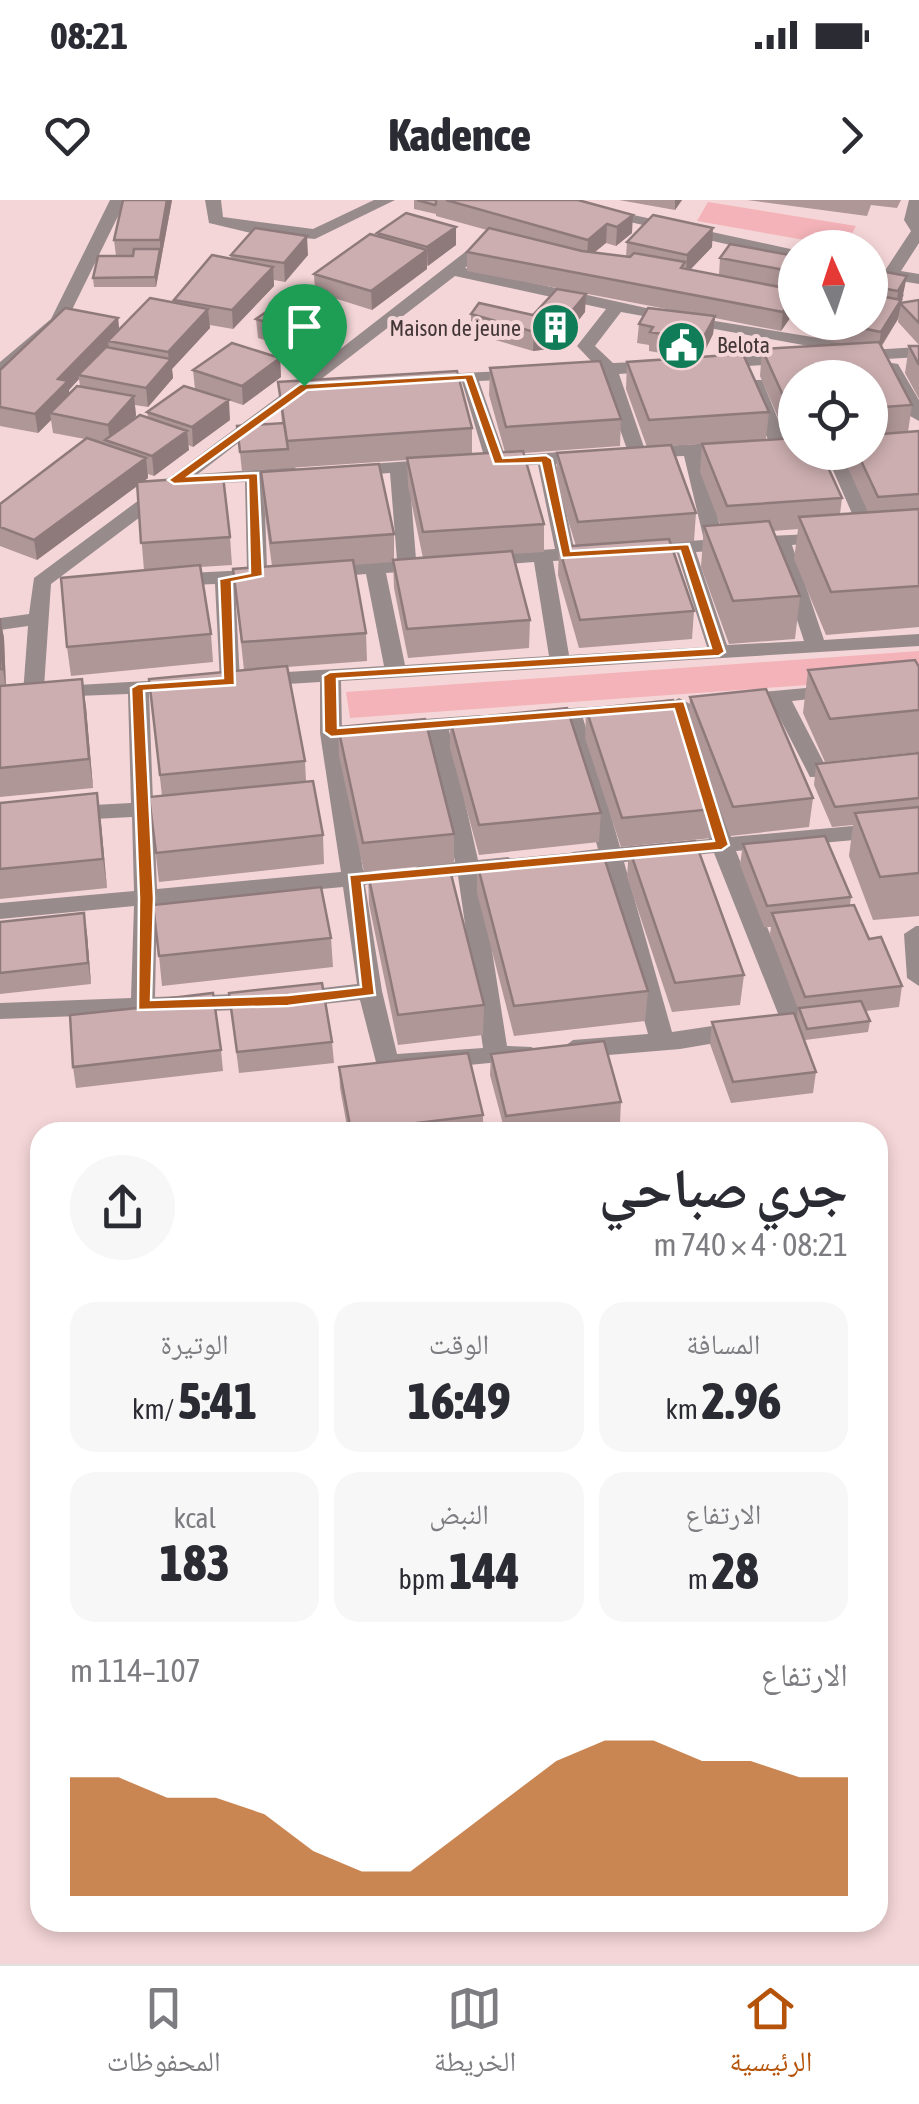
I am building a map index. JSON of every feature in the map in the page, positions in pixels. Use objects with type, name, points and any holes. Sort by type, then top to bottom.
[{"type":"street","points":[[0,372],[58,322],[118,200]]},
{"type":"street","points":[[214,200],[215,220],[255,230],[314,234],[387,200]]},
{"type":"street","points":[[542,200],[778,250]]},
{"type":"street","points":[[917,200],[912,220],[919,231],[890,275],[919,279]]},
{"type":"street","points":[[246,247],[255,230]]},
{"type":"street","points":[[484,244],[304,386],[40,582],[33,694],[919,640]]},
{"type":"street","points":[[452,270],[718,326],[884,354]]},
{"type":"street","points":[[617,306],[586,346],[608,368],[619,455]]},
{"type":"street","points":[[718,326],[747,362],[778,426]]},
{"type":"street","points":[[414,380],[919,352]]},
{"type":"street","points":[[884,354],[919,416]]},
{"type":"street","points":[[469,376],[478,463]]},
{"type":"street","points":[[304,386],[340,384]]},
{"type":"street","points":[[174,480],[778,445]]},
{"type":"street","points":[[692,450],[715,545]]},
{"type":"street","points":[[546,459],[566,555]]},
{"type":"street","points":[[399,468],[407,566]]},
{"type":"street","points":[[152,580],[226,579],[879,533],[844,470]]},
{"type":"street","points":[[254,476],[276,574]]},
{"type":"street","points":[[780,540],[816,646]]},
{"type":"street","points":[[684,547],[719,652]]},
{"type":"street","points":[[542,554],[560,662]]},
{"type":"street","points":[[375,568],[396,672]]},
{"type":"street","points":[[211,683],[226,579]]},
{"type":"street","points":[[40,582],[78,581]]},
{"type":"street","points":[[0,624],[38,619]]},
{"type":"street","points":[[330,676],[348,731],[332,797],[354,879],[370,992],[387,1064],[662,1041],[794,1022],[722,845],[680,704]]},
{"type":"street","points":[[138,688],[146,898],[143,1006]]},
{"type":"street","points":[[348,731],[866,689]]},
{"type":"street","points":[[779,696],[818,772],[868,770]]},
{"type":"street","points":[[571,713],[662,1041]]},
{"type":"street","points":[[436,724],[468,868],[496,1056]]},
{"type":"street","points":[[0,817],[202,806]]},
{"type":"street","points":[[0,910],[919,828]]},
{"type":"street","points":[[919,934],[919,978]]},
{"type":"street","points":[[0,1011],[288,1000],[370,992]]},
{"type":"shaded area","points":[[708,202],[856,226],[854,230],[778,230],[778,235],[697,221]]},
{"type":"shaded area","points":[[919,651],[919,677],[350,718],[346,692]]},
{"type":"building","points":[[123,200],[167,200],[160,240],[114,240]]},
{"type":"building","points":[[446,200],[578,200],[633,215],[617,227],[607,224],[588,240]]},
{"type":"building","points":[[406,213],[456,227],[427,247],[377,233]]},
{"type":"building","points":[[653,215],[713,228],[687,255],[627,242]]},
{"type":"building","points":[[255,228],[307,236],[284,263],[231,255]]},
{"type":"building","points":[[489,228],[582,251],[630,257],[634,253],[685,262],[681,268],[778,287],[778,311],[467,252]]},
{"type":"building","points":[[370,234],[427,250],[371,291],[314,274]]},
{"type":"building","points":[[730,244],[778,253],[778,269],[720,258]]},
{"type":"building","points":[[134,249],[160,249],[155,277],[93,278],[98,256],[133,256]]},
{"type":"building","points":[[212,255],[273,267],[232,310],[174,300]]},
{"type":"building","points":[[888,272],[907,276],[898,291],[888,289]]},
{"type":"building","points":[[557,289],[586,294],[557,329],[534,332],[471,314],[479,303],[533,315]]},
{"type":"building","points":[[888,297],[901,300],[888,321]]},
{"type":"building","points":[[150,298],[208,309],[168,352],[108,341]]},
{"type":"building","points":[[285,299],[339,315],[311,336],[256,319]]},
{"type":"building","points":[[919,300],[919,323],[900,303]]},
{"type":"building","points":[[65,308],[118,318],[58,379],[68,381],[35,414],[0,407],[0,370]]},
{"type":"building","points":[[648,308],[715,316],[702,340],[650,332],[653,327],[639,324]]},
{"type":"building","points":[[879,342],[912,405],[888,407],[888,360],[778,360],[778,384],[762,349]]},
{"type":"building","points":[[232,343],[280,358],[242,386],[193,370]]},
{"type":"building","points":[[909,346],[919,346],[919,365]]},
{"type":"building","points":[[106,347],[171,359],[146,388],[78,375]]},
{"type":"building","points":[[743,354],[769,412],[649,420],[627,362]]},
{"type":"building","points":[[600,361],[621,419],[506,427],[490,368]]},
{"type":"building","points":[[457,371],[472,428],[287,441],[278,382]]},
{"type":"building","points":[[77,386],[134,396],[108,425],[50,413]]},
{"type":"building","points":[[184,386],[229,400],[192,427],[147,412]]},
{"type":"building","points":[[140,415],[187,431],[152,456],[105,440]]},
{"type":"building","points":[[284,423],[288,449],[240,452],[237,426]]},
{"type":"building","points":[[919,431],[919,494],[878,497],[865,470],[888,470],[888,434]]},
{"type":"building","points":[[87,438],[146,458],[34,540],[0,527],[0,504]]},
{"type":"building","points":[[778,439],[778,470],[829,470],[842,498],[727,506],[702,444]]},
{"type":"building","points":[[671,445],[696,513],[578,522],[557,453]]},
{"type":"building","points":[[523,451],[544,524],[423,532],[407,458]]},
{"type":"building","points":[[379,464],[394,534],[271,543],[261,472]]},
{"type":"building","points":[[223,476],[230,537],[141,543],[137,482]]},
{"type":"building","points":[[919,509],[919,586],[831,592],[799,517]]},
{"type":"building","points":[[769,521],[800,596],[733,601],[704,526]]},
{"type":"building","points":[[669,539],[694,611],[580,620],[559,547]]},
{"type":"building","points":[[512,551],[530,620],[407,629],[393,560]]},
{"type":"building","points":[[353,560],[366,633],[242,642],[233,569]]},
{"type":"building","points":[[200,565],[211,634],[67,647],[61,578]]},
{"type":"building","points":[[0,618],[3,669],[0,669]]},
{"type":"building","points":[[915,660],[919,667],[919,710],[830,719],[808,670]]},
{"type":"building","points":[[287,666],[305,761],[160,775],[149,679]]},
{"type":"building","points":[[82,679],[89,759],[0,768],[0,686]]},
{"type":"building","points":[[766,689],[813,798],[733,807],[690,697]]},
{"type":"building","points":[[673,700],[714,809],[622,818],[586,709]]},
{"type":"building","points":[[567,708],[601,813],[479,825],[450,720]]},
{"type":"building","points":[[425,719],[454,834],[363,843],[338,727]]},
{"type":"building","points":[[919,753],[919,798],[835,807],[816,764]]},
{"type":"building","points":[[313,781],[323,835],[156,853],[149,797]]},
{"type":"building","points":[[97,793],[103,859],[0,869],[0,803]]},
{"type":"building","points":[[919,807],[919,873],[880,877],[855,813]]},
{"type":"building","points":[[825,836],[851,897],[767,906],[743,844]]},
{"type":"building","points":[[695,841],[744,975],[675,983],[629,848]]},
{"type":"building","points":[[602,851],[648,991],[514,1006],[477,863]]},
{"type":"building","points":[[449,866],[484,1005],[398,1015],[368,874]]},
{"type":"building","points":[[321,887],[331,938],[159,956],[153,905]]},
{"type":"building","points":[[854,905],[869,939],[881,937],[902,986],[805,997],[772,913]]},
{"type":"building","points":[[84,913],[88,963],[0,973],[0,922]]},
{"type":"building","points":[[322,983],[332,1042],[237,1052],[229,993]]},
{"type":"building","points":[[213,993],[221,1050],[73,1067],[70,1015],[146,1007],[146,1001]]},
{"type":"building","points":[[861,1001],[870,1021],[807,1029],[799,1008]]},
{"type":"building","points":[[794,1013],[816,1072],[733,1082],[712,1022]]},
{"type":"building","points":[[604,1041],[621,1102],[506,1116],[491,1054]]},
{"type":"building","points":[[468,1053],[483,1115],[425,1122],[349,1122],[339,1067]]},
{"type":"place","name":"Maison de jeune","points":[[556,328]]},
{"type":"place","name":"Belota","points":[[682,345]]},
{"type":"route","points":[[469,376],[498,462],[546,459],[566,555],[684,547],[719,652],[330,676],[331,732],[679,704],[722,845],[354,879],[370,992],[143,1006],[146,898],[138,688],[230,682],[226,579],[257,576],[254,476],[174,480],[304,386],[469,376]]}]
